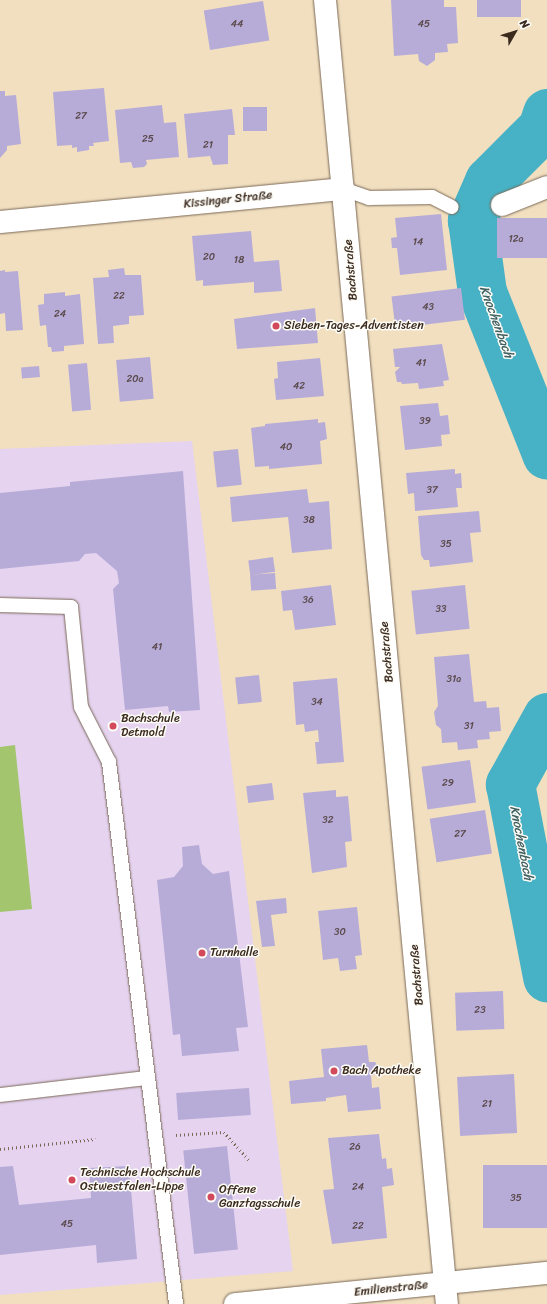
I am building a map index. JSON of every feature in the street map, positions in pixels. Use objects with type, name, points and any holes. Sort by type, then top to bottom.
[{"type":"street","name":"Bachstraße","points":[[325,0],[447,1304]]},
{"type":"street","points":[[502,205],[547,187]]},
{"type":"street","name":"Kissinger Straße","points":[[0,222],[343,189]]},
{"type":"street","name":"Emilienstraße","points":[[235,1304],[547,1274]]},
{"type":"lane","name":"Kissinger Straße","points":[[343,189],[369,198],[432,197],[452,207]]},
{"type":"lane","points":[[0,605],[71,607],[81,708],[109,762],[176,1304]]},
{"type":"lane","points":[[0,1095],[148,1078]]},
{"type":"path","points":[[155,1137],[224,1132],[250,1161]]},
{"type":"path","points":[[0,1150],[95,1139]]},
{"type":"shaded area","name":"Bachschule Detmold","points":[[192,441],[293,1271],[0,1295],[0,449]]},
{"type":"green space","points":[[15,745],[32,909],[0,912],[0,747]]},
{"type":"building","points":[[391,0],[444,0],[444,7],[456,7],[458,43],[447,44],[448,52],[435,53],[435,60],[427,66],[419,61],[418,54],[394,56]]},
{"type":"building","points":[[477,0],[521,0],[521,17],[477,17]]},
{"type":"building","points":[[263,1],[269,41],[210,50],[204,10]]},
{"type":"building","points":[[104,88],[109,141],[93,143],[94,146],[89,146],[89,150],[77,152],[77,147],[72,148],[72,145],[57,146],[53,92]]},
{"type":"building","points":[[0,91],[5,91],[5,96],[16,95],[21,144],[7,146],[7,150],[0,158]]},
{"type":"building","points":[[162,105],[164,123],[176,122],[179,157],[146,160],[147,164],[144,167],[133,168],[131,162],[120,163],[115,110]]},
{"type":"building","points":[[243,107],[267,107],[267,131],[243,131]]},
{"type":"building","points":[[232,109],[235,135],[228,135],[228,164],[213,165],[210,156],[188,158],[184,114]]},
{"type":"building","points":[[441,214],[447,270],[400,275],[397,248],[392,248],[391,238],[397,237],[395,218]]},
{"type":"building","points":[[497,218],[547,218],[547,258],[497,258]]},
{"type":"building","points":[[251,231],[254,262],[279,260],[282,291],[254,293],[254,282],[203,286],[203,280],[196,281],[192,236]]},
{"type":"building","points":[[124,268],[125,275],[141,275],[144,315],[129,316],[129,324],[113,326],[114,343],[98,344],[93,278],[109,277],[108,270]]},
{"type":"building","points":[[5,270],[5,272],[18,271],[23,330],[6,331],[5,313],[0,314],[0,271]]},
{"type":"building","points":[[461,288],[465,320],[395,328],[392,297]]},
{"type":"building","points":[[65,292],[65,296],[80,294],[84,344],[64,346],[64,351],[52,352],[51,347],[48,347],[46,325],[40,326],[38,305],[44,304],[44,294]]},
{"type":"building","name":"Sieben-Tages-Adventisten","points":[[315,308],[318,343],[237,349],[234,319]]},
{"type":"building","points":[[442,344],[449,380],[443,381],[444,386],[419,389],[418,383],[402,384],[401,382],[397,382],[395,372],[400,367],[395,367],[393,349]]},
{"type":"building","points":[[150,357],[154,399],[120,402],[116,360]]},
{"type":"building","points":[[320,358],[324,396],[276,400],[274,379],[278,378],[277,362]]},
{"type":"building","points":[[87,363],[91,410],[72,411],[68,365]]},
{"type":"building","points":[[39,366],[40,377],[22,379],[21,368]]},
{"type":"building","points":[[438,403],[440,416],[448,415],[450,434],[441,435],[442,446],[405,450],[400,406]]},
{"type":"building","points":[[318,419],[318,423],[325,422],[327,439],[320,441],[322,464],[269,469],[269,466],[255,467],[251,428],[265,426],[265,424]]},
{"type":"building","points":[[238,449],[242,485],[217,487],[213,452]]},
{"type":"building","points":[[455,469],[455,474],[461,473],[462,488],[456,488],[458,507],[415,511],[414,493],[408,494],[406,473]]},
{"type":"building","points":[[183,471],[200,710],[169,712],[168,706],[125,710],[113,589],[119,583],[117,571],[96,553],[85,554],[79,561],[0,569],[0,493],[70,486],[70,482]]},
{"type":"building","points":[[307,489],[309,503],[329,501],[332,549],[292,553],[288,517],[232,522],[230,497]]},
{"type":"building","points":[[479,511],[481,532],[470,533],[473,562],[430,567],[429,560],[424,560],[421,555],[418,516]]},
{"type":"building","points":[[273,557],[275,572],[250,575],[248,560]]},
{"type":"building","points":[[275,573],[276,589],[251,591],[250,575]]},
{"type":"building","points":[[331,585],[336,625],[295,630],[292,610],[283,611],[281,591]]},
{"type":"building","points":[[465,585],[470,629],[416,634],[411,591]]},
{"type":"building","points":[[469,654],[474,702],[486,701],[487,708],[499,707],[501,731],[489,732],[490,739],[477,740],[478,748],[458,750],[457,742],[442,743],[441,729],[436,725],[434,712],[438,706],[434,657]]},
{"type":"building","points":[[259,675],[262,702],[238,704],[235,678]]},
{"type":"building","points":[[337,678],[344,762],[317,764],[315,742],[319,742],[318,730],[305,732],[304,724],[296,725],[293,682]]},
{"type":"building","points":[[470,760],[476,803],[427,809],[421,767]]},
{"type":"building","points":[[272,783],[274,800],[248,803],[246,786]]},
{"type":"building","points":[[336,790],[336,797],[348,796],[352,841],[345,842],[347,867],[312,873],[303,793]]},
{"type":"building","points":[[485,810],[492,853],[437,862],[430,819]]},
{"type":"building","name":"Turnhalle","points":[[199,845],[202,864],[213,874],[229,871],[248,1027],[236,1028],[239,1051],[182,1056],[180,1034],[173,1035],[157,880],[174,877],[183,866],[182,847]]},
{"type":"building","points":[[286,898],[287,913],[271,915],[275,946],[262,947],[256,901]]},
{"type":"building","points":[[357,907],[362,955],[355,956],[357,969],[340,971],[338,958],[323,960],[318,911]]},
{"type":"building","points":[[503,991],[504,1029],[456,1031],[455,993]]},
{"type":"building","points":[[367,1045],[369,1062],[375,1062],[379,1068],[378,1073],[371,1076],[372,1088],[379,1087],[381,1109],[348,1112],[346,1095],[326,1098],[326,1101],[291,1104],[289,1081],[324,1077],[321,1049]]},
{"type":"building","points":[[514,1074],[517,1133],[460,1136],[457,1077]]},
{"type":"building","points":[[249,1088],[251,1115],[178,1120],[176,1093]]},
{"type":"building","points":[[379,1134],[382,1159],[386,1158],[387,1169],[392,1168],[394,1185],[382,1187],[387,1238],[332,1244],[323,1190],[334,1189],[328,1138]]},
{"type":"building","name":"Offene Ganztagsschule","points":[[227,1146],[238,1249],[194,1254],[183,1151]]},
{"type":"building","points":[[483,1165],[547,1165],[547,1228],[483,1228]]},
{"type":"building","points":[[13,1166],[19,1205],[91,1198],[89,1168],[129,1166],[137,1259],[97,1263],[96,1245],[0,1255],[0,1167]]},
{"type":"waterway","name":"Knochenbach","points":[[547,113],[542,128],[489,181],[472,220],[482,292],[547,455]]},
{"type":"waterway","name":"Knochenbach","points":[[547,717],[510,784],[547,977]]},
{"type":"place","name":"Sieben-Tages-Adventisten","points":[[276,326]]},
{"type":"place","name":"Bachschule Detmold","points":[[113,726]]},
{"type":"place","name":"Turnhalle","points":[[202,953]]},
{"type":"place","name":"Bach Apotheke","points":[[334,1071]]},
{"type":"place","name":"Technische Hochschule Ostwestfalen-Lippe","points":[[72,1180]]},
{"type":"place","name":"Offene Ganztagsschule","points":[[211,1197]]}]
